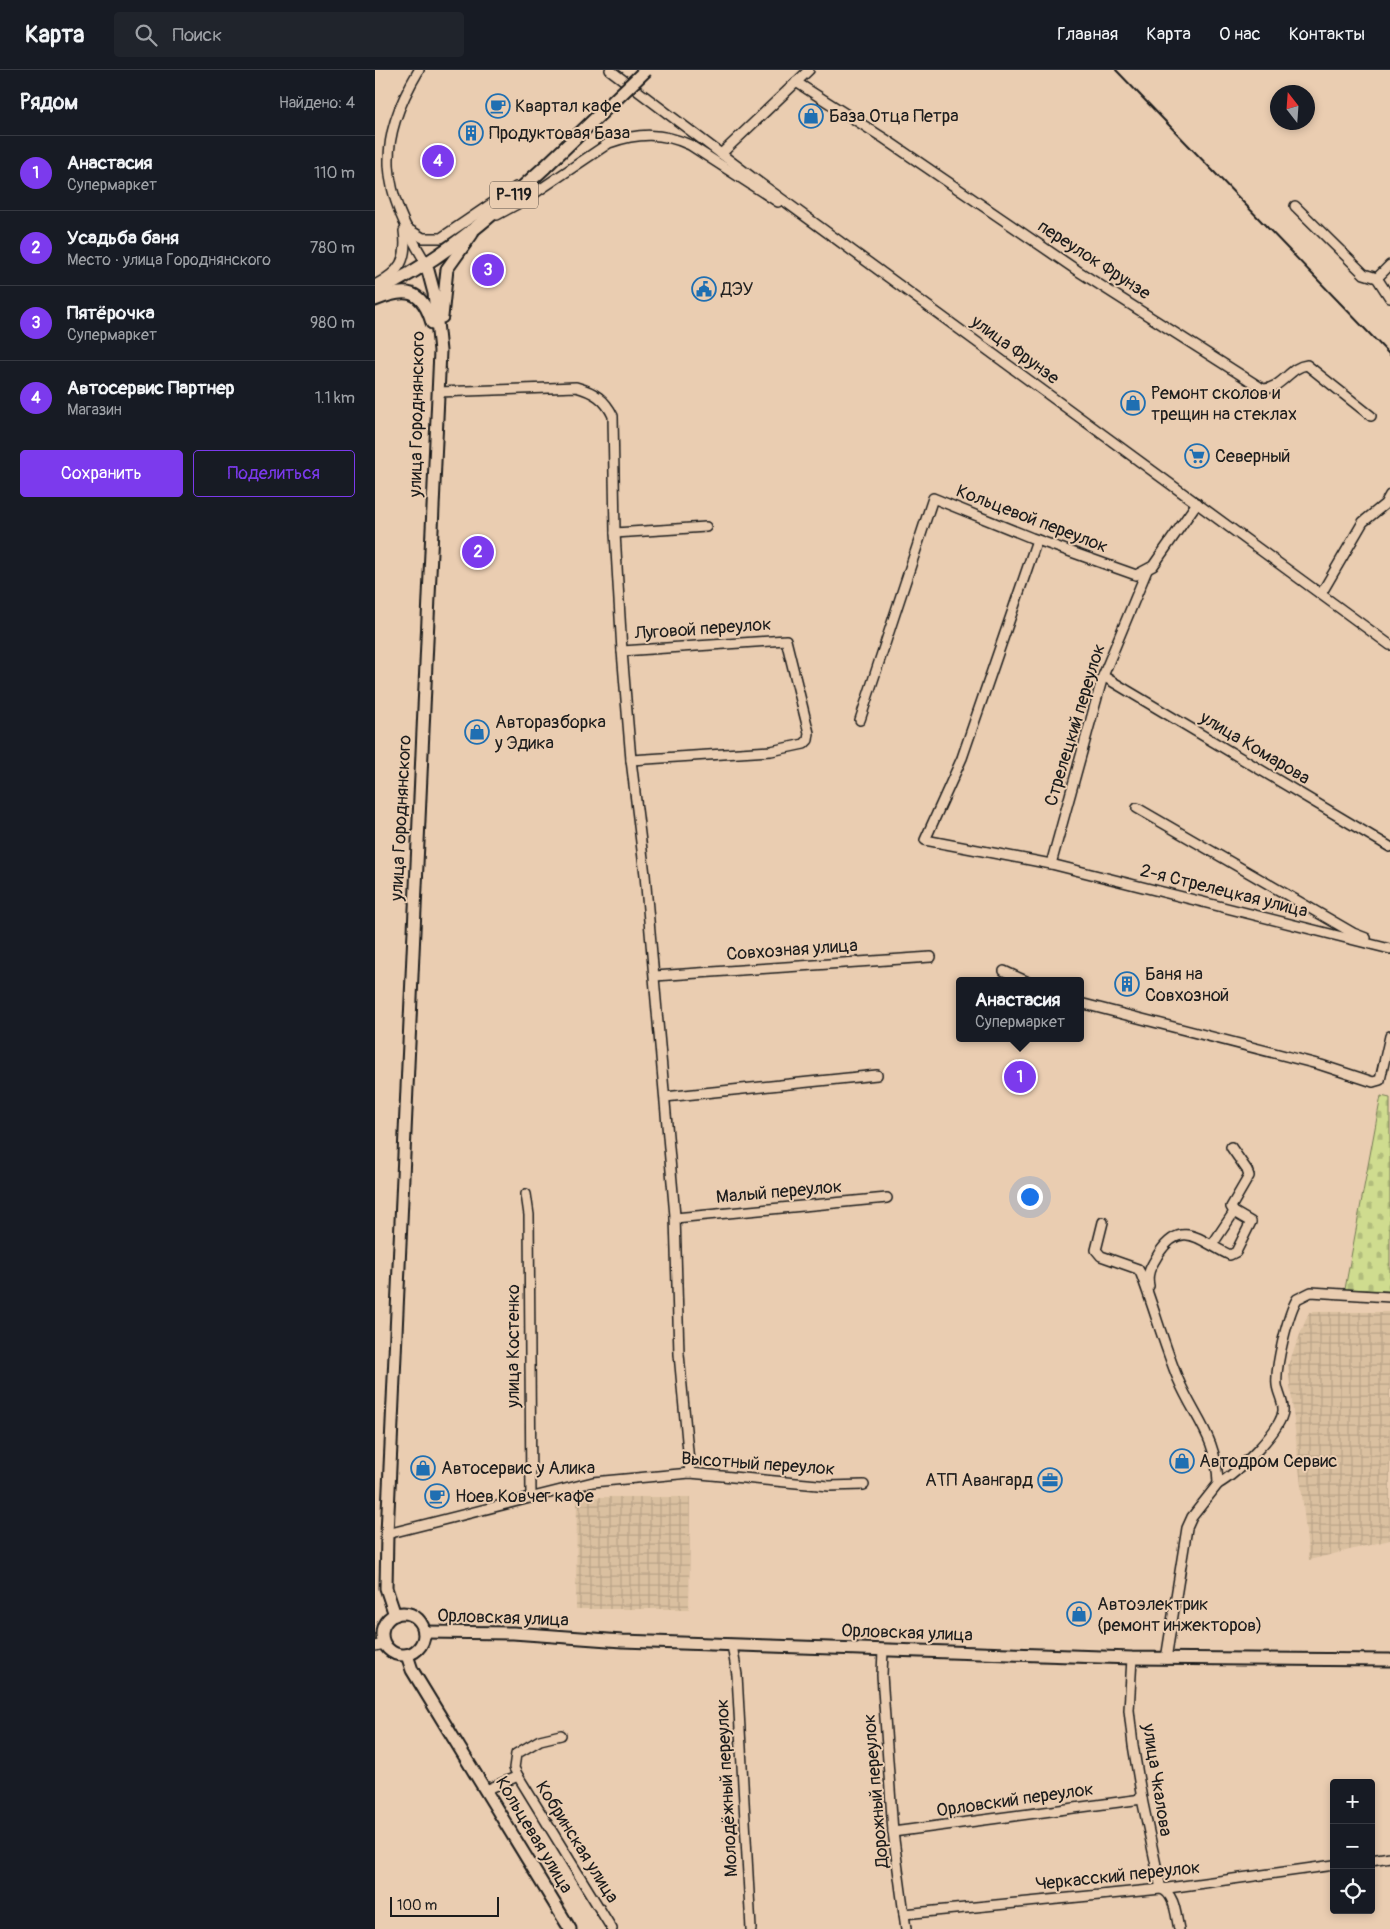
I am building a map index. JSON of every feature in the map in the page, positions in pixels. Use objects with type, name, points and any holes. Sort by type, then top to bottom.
[{"type":"highway","name":"Р-119","points":[[375,292],[426,263],[481,224],[545,167],[645,70]]},
{"type":"main road","points":[[440,351],[443,288],[447,269],[481,224]]},
{"type":"main road","name":"улица Городнянского","points":[[395,1615],[386,1588],[387,1534],[440,351],[434,293],[426,263]]},
{"type":"main road","points":[[375,300],[404,292],[412,293],[423,300],[428,310],[440,351]]},
{"type":"main road","points":[[403,1613],[416,1617],[424,1632],[422,1642],[418,1648],[407,1654],[392,1652],[380,1645],[382,1628],[385,1622],[395,1615],[403,1613]]},
{"type":"main road","name":"Орловская улица","points":[[424,1632],[523,1634],[582,1639],[732,1645],[1132,1658],[1163,1655],[1181,1659],[1390,1660]]},
{"type":"main road","name":"Кольцевая улица","points":[[407,1654],[412,1670],[570,1929]]},
{"type":"street","points":[[387,115],[419,70]]},
{"type":"street","name":"улица Фрунзе","points":[[610,70],[721,154],[1390,645]]},
{"type":"street","points":[[721,154],[809,70]]},
{"type":"street","name":"переулок Фрунзе","points":[[796,82],[885,139],[1078,271],[1263,389],[1272,388],[1297,368],[1307,365],[1371,416]]},
{"type":"street","points":[[481,224],[523,201],[609,143],[638,135],[663,135],[676,138],[700,150],[758,191],[803,214]]},
{"type":"street","points":[[380,167],[387,193],[403,226],[426,263]]},
{"type":"street","points":[[403,226],[423,238],[441,238],[545,167]]},
{"type":"street","points":[[1295,206],[1364,274],[1377,278],[1390,298]]},
{"type":"street","points":[[375,285],[390,276],[403,261],[406,252],[403,226]]},
{"type":"street","points":[[1377,278],[1390,265]]},
{"type":"street","points":[[439,392],[560,386],[589,390],[599,397],[613,416],[615,533],[622,650],[631,760],[655,976],[675,1218],[679,1354],[690,1472]]},
{"type":"street","name":"Кольцевой переулок","points":[[860,720],[933,498],[1037,540],[1131,574],[1139,575],[1147,570]]},
{"type":"street","points":[[1321,594],[1363,522],[1388,502]]},
{"type":"street","points":[[1147,570],[1153,566],[1197,503]]},
{"type":"street","points":[[615,533],[706,527]]},
{"type":"street","name":"2-я Стрелецкая улица","points":[[1037,540],[962,758],[925,840],[1051,864],[1390,948]]},
{"type":"street","name":"Стрелецкий переулок","points":[[1051,864],[1103,676],[1147,570]]},
{"type":"street","name":"Луговой переулок","points":[[622,650],[786,640],[809,733],[804,744],[771,751],[631,760]]},
{"type":"street","name":"улица Комарова","points":[[1103,676],[1390,847]]},
{"type":"street","name":"2-я Стрелецкая улица","points":[[1137,808],[1353,933],[1390,948]]},
{"type":"street","name":"Совхозная улица","points":[[655,976],[931,957]]},
{"type":"street","points":[[1004,971],[1017,977]]},
{"type":"street","points":[[1084,1004],[1321,1065],[1373,1082],[1380,1080],[1390,1036]]},
{"type":"street","points":[[665,1097],[877,1075]]},
{"type":"street","points":[[1149,1296],[1151,1292],[1148,1275],[1150,1268],[1163,1247],[1180,1234],[1197,1237],[1227,1254],[1231,1255],[1236,1252],[1251,1222],[1234,1212],[1231,1203],[1249,1176],[1231,1147]]},
{"type":"street","name":"улица Костенко","points":[[527,1194],[529,1214],[531,1498]]},
{"type":"street","name":"Малый переулок","points":[[675,1218],[887,1198]]},
{"type":"street","points":[[1212,1245],[1234,1212]]},
{"type":"street","points":[[1103,1222],[1095,1245],[1098,1254],[1138,1270],[1150,1268]]},
{"type":"street","points":[[1138,1270],[1179,1380],[1214,1447],[1218,1484]]},
{"type":"street","points":[[1163,1655],[1170,1638],[1187,1528],[1192,1517],[1218,1484],[1242,1468],[1272,1432],[1282,1416],[1283,1407],[1278,1394],[1277,1373],[1297,1300],[1311,1292],[1390,1297]]},
{"type":"street","name":"Высотный переулок","points":[[387,1534],[593,1482],[690,1472],[829,1486],[864,1485]]},
{"type":"street","points":[[1170,1638],[1173,1651],[1181,1659]]},
{"type":"street","name":"Молодёжный переулок","points":[[732,1645],[737,1675],[751,1929]]},
{"type":"street","name":"Дорожный переулок","points":[[883,1650],[882,1675],[893,1832],[906,1929]]},
{"type":"street","name":"улица Чкалова","points":[[1132,1658],[1129,1710],[1142,1799],[1161,1889],[1166,1890],[1171,1897],[1179,1929]]},
{"type":"street","points":[[518,1776],[515,1768],[516,1754],[540,1740],[561,1735]]},
{"type":"street","name":"Кобринская улица","points":[[486,1790],[518,1776],[612,1929]]},
{"type":"street","name":"Орловский переулок","points":[[893,1832],[1142,1799]]},
{"type":"street","points":[[1375,1859],[1390,1857]]},
{"type":"street","name":"Черкасский переулок","points":[[904,1914],[1161,1889],[1330,1866]]},
{"type":"shaded area","points":[[1309,1312],[1390,1312],[1390,1540],[1309,1560],[1288,1365]]},
{"type":"shaded area","points":[[577,1497],[690,1497],[689,1609],[576,1609]]},
{"type":"green space","points":[[1381,1096],[1390,1098],[1390,1291],[1345,1289]]},
{"type":"railway","points":[[1116,70],[1390,355]]},
{"type":"place","name":"Квартал кафе","points":[[498,106]]},
{"type":"place","name":"База Отца Петра","points":[[811,116]]},
{"type":"place","name":"Продуктовая База","points":[[471,133]]},
{"type":"place","name":"Автосервис Партнер","points":[[438,161]]},
{"type":"place","name":"Пятёрочка","points":[[488,270]]},
{"type":"place","name":"ДЭУ","points":[[704,289]]},
{"type":"place","name":"Ремонт сколов и трещин на стеклах","points":[[1133,403]]},
{"type":"place","name":"Северный","points":[[1197,456]]},
{"type":"place","name":"Усадьба баня","points":[[478,552]]},
{"type":"place","name":"Авторазборка у Эдика","points":[[477,732]]},
{"type":"place","name":"Баня на Совхозной","points":[[1127,984]]},
{"type":"place","name":"Анастасия","points":[[1020,1077]]},
{"type":"place","name":"Автодром Сервис","points":[[1182,1461]]},
{"type":"place","name":"Автосервис у Алика","points":[[423,1468]]},
{"type":"place","name":"АТП Авангард","points":[[1050,1480]]},
{"type":"place","name":"Ноев Ковчег кафе","points":[[437,1496]]},
{"type":"place","name":"Автоэлектрик (ремонт инжекторов)","points":[[1079,1614]]}]
